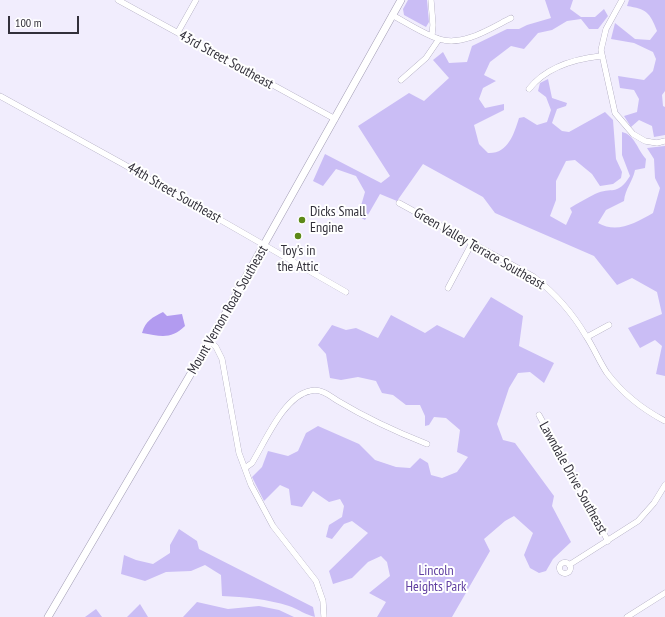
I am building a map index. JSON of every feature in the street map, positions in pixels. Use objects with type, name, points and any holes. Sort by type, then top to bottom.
[{"type":"main road","name":"Mount Vernon Road Southeast","points":[[48,617],[265,245],[401,0]]},
{"type":"street","name":"43rd Street Southeast","points":[[118,0],[335,119]]},
{"type":"street","points":[[178,32],[196,0]]},
{"type":"street","points":[[431,0],[433,25],[432,36]]},
{"type":"street","points":[[622,0],[606,29],[602,42],[601,56],[615,114],[633,134],[645,140],[657,143],[665,141]]},
{"type":"street","points":[[392,15],[439,39],[454,40],[470,37],[511,18]]},
{"type":"street","points":[[401,80],[426,58],[439,39]]},
{"type":"street","points":[[529,89],[535,81],[554,68],[584,58],[601,56]]},
{"type":"street","name":"44th Street Southeast","points":[[0,96],[346,292]]},
{"type":"street","name":"Green Valley Terrace Southeast","points":[[399,203],[534,277],[548,288],[572,313],[607,373],[623,391],[639,405],[665,421]]},
{"type":"street","points":[[448,288],[472,243]]},
{"type":"street","points":[[587,337],[609,325]]},
{"type":"street","points":[[210,341],[216,346],[222,359],[239,453],[251,486],[266,515],[316,581],[323,600],[324,617]]},
{"type":"street","points":[[245,468],[252,463],[286,407],[298,397],[309,391],[322,392],[370,420],[427,444]]},
{"type":"street","name":"Lawndale Drive Southeast","points":[[539,415],[608,541]]},
{"type":"street","points":[[569,565],[638,522],[648,512],[665,484]]},
{"type":"street","points":[[627,617],[665,593]]},
{"type":"green space","points":[[408,0],[427,0],[429,22],[426,27],[404,15],[403,9]]},
{"type":"green space","points":[[545,0],[573,0],[570,9],[581,17],[595,17],[604,9],[608,16],[598,29],[589,29],[581,19],[567,21],[552,30],[538,33],[524,49],[511,46],[490,62],[484,75],[496,81],[483,88],[479,99],[485,108],[504,104],[504,110],[474,125],[479,144],[488,153],[495,152],[501,150],[509,142],[519,118],[524,117],[537,125],[547,122],[551,110],[546,97],[538,91],[540,83],[548,79],[552,98],[567,103],[566,106],[557,109],[552,123],[562,131],[569,132],[605,112],[613,120],[616,159],[622,172],[621,178],[613,184],[600,186],[592,174],[575,160],[566,161],[556,181],[556,200],[550,216],[566,225],[572,212],[570,208],[595,194],[621,187],[630,176],[622,155],[622,132],[633,139],[646,159],[645,168],[635,170],[624,201],[606,210],[598,223],[612,227],[626,226],[653,213],[660,188],[655,178],[654,159],[647,148],[665,146],[665,376],[656,374],[662,346],[655,340],[640,348],[628,328],[662,314],[657,292],[632,278],[617,285],[594,256],[495,213],[483,197],[423,164],[397,201],[380,194],[365,220],[358,216],[365,192],[356,176],[336,169],[323,186],[313,181],[325,154],[381,183],[390,176],[358,126],[409,93],[424,101],[449,78],[433,60],[443,52],[449,63],[467,62],[472,46],[507,29],[519,29],[551,18]]},
{"type":"green space","points":[[629,0],[665,0],[665,91],[662,95],[663,106],[665,107],[665,135],[654,137],[652,126],[639,120],[631,127],[624,116],[637,112],[639,99],[634,90],[620,88],[618,76],[644,80],[653,71],[656,59],[653,52],[634,43],[611,39],[615,23],[635,39],[650,40],[657,31],[646,12],[639,8],[627,6]]},
{"type":"green space","name":"Lincoln Heights Park","points":[[491,297],[523,316],[519,346],[554,363],[544,383],[530,372],[518,373],[509,388],[497,424],[503,440],[515,443],[554,496],[552,506],[571,542],[553,559],[546,571],[539,573],[530,568],[524,555],[533,533],[514,516],[505,521],[484,539],[490,551],[452,617],[377,617],[386,602],[369,593],[390,576],[387,562],[381,556],[368,562],[352,578],[333,584],[329,571],[368,533],[352,521],[344,524],[332,539],[326,537],[329,525],[342,517],[344,506],[340,499],[329,502],[313,491],[302,507],[291,505],[289,489],[280,485],[264,501],[252,477],[262,467],[268,451],[288,456],[298,451],[306,433],[318,426],[359,444],[375,460],[396,467],[410,468],[420,458],[428,463],[431,475],[442,478],[457,472],[468,457],[457,452],[460,430],[446,418],[434,417],[429,425],[425,426],[425,416],[420,405],[406,405],[393,395],[382,393],[376,381],[358,377],[341,380],[330,378],[326,354],[318,345],[332,325],[346,330],[356,328],[378,338],[391,315],[425,333],[437,325],[464,338]]},
{"type":"green space","points":[[179,529],[197,541],[199,549],[313,607],[315,617],[289,606],[264,600],[222,596],[221,575],[205,565],[191,571],[166,572],[145,581],[121,574],[124,555],[136,560],[153,564],[170,553],[170,545]]},
{"type":"green space","points":[[197,602],[228,609],[259,606],[279,610],[294,617],[183,617]]},
{"type":"green space","points":[[140,604],[148,617],[127,617]]},
{"type":"green space","points":[[96,609],[102,617],[85,617]]},
{"type":"shaded area","points":[[163,312],[167,316],[182,314],[185,326],[175,333],[165,336],[142,333],[148,322]]},
{"type":"place","name":"Dicks Small Engine","points":[[302,220]]},
{"type":"place","name":"Toy's in the Attic","points":[[298,236]]}]
